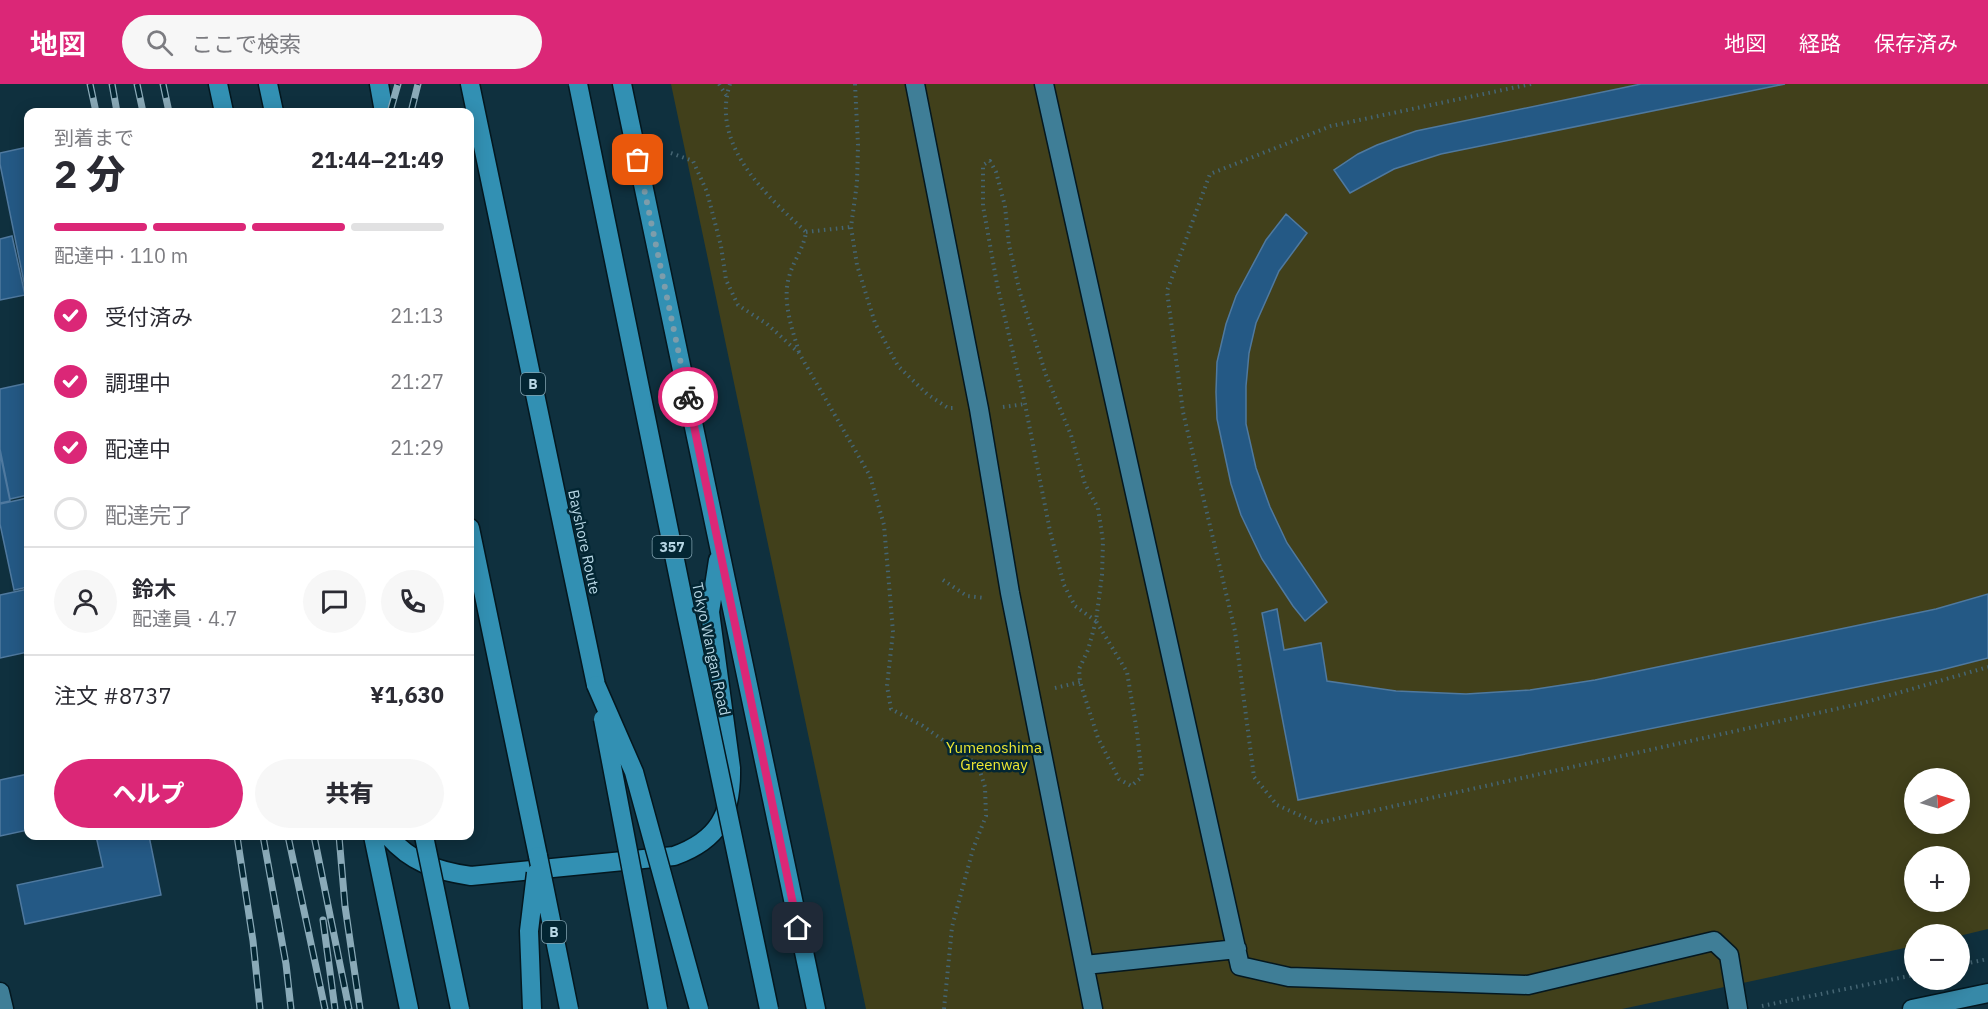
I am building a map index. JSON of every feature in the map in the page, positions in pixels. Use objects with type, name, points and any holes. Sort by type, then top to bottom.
[{"type":"highway","points":[[218,84],[223,108]]},
{"type":"highway","points":[[268,84],[273,108]]},
{"type":"highway","points":[[379,84],[383,108]]},
{"type":"highway","name":"Bayshore Route","points":[[470,84],[596,685],[658,1009]]},
{"type":"highway","name":"Tokyo Wangan Road","points":[[578,84],[769,1009]]},
{"type":"highway","points":[[622,88],[816,1009]]},
{"type":"highway","name":"B","points":[[474,547],[569,1009]]},
{"type":"highway","points":[[393,840],[417,861],[448,873],[471,876],[674,856],[693,849],[713,833],[722,820],[732,793],[732,768],[710,612],[720,549]]},
{"type":"highway","points":[[596,685],[634,772],[699,1009]]},
{"type":"highway","points":[[374,840],[409,1009]]},
{"type":"highway","points":[[425,840],[460,1009]]},
{"type":"highway","points":[[532,1009],[530,931],[538,856]]},
{"type":"main road","points":[[1912,1009],[1988,993]]},
{"type":"street","points":[[915,84],[979,409],[1010,593],[1093,1009]]},
{"type":"street","points":[[1044,84],[1240,966],[1289,977],[1528,985],[1714,941],[1729,955],[1738,1009]]},
{"type":"street","points":[[1085,965],[1237,949]]},
{"type":"street","points":[[0,992],[4,1009]]},
{"type":"path","points":[[719,84],[726,95]]},
{"type":"path","points":[[730,84],[726,95],[727,126],[742,163],[755,182],[806,232]]},
{"type":"path","points":[[855,84],[857,183],[851,227],[857,265],[875,323],[898,366],[927,394],[948,408],[979,409],[1025,404]]},
{"type":"path","points":[[1530,84],[1331,126],[1210,174],[1167,291],[1183,412],[1235,631],[1254,777],[1277,805],[1317,824],[1863,702],[1988,668]]},
{"type":"path","points":[[671,153],[693,161],[707,192],[726,280],[738,305],[767,324],[799,353]]},
{"type":"path","points":[[1096,621],[1075,606],[1064,585],[1050,531],[1025,404],[997,284],[983,206],[983,165],[990,161],[996,172],[1005,206],[1009,245],[1020,293],[1047,375],[1071,435],[1085,484],[1098,508],[1103,541],[1102,575],[1096,621],[1088,650],[1079,669],[1080,682],[1098,738],[1108,759],[1119,779],[1131,786],[1142,777],[1127,672],[1096,621]]},
{"type":"path","points":[[806,232],[851,227]]},
{"type":"path","points":[[806,232],[805,242],[788,277],[787,299],[792,328],[799,353],[870,476],[884,525],[893,632],[887,686],[891,709],[923,726],[978,765],[985,787],[986,816],[973,849],[952,927],[944,1009]]},
{"type":"path","points":[[943,580],[967,596],[986,598],[1010,593]]},
{"type":"path","points":[[1970,963],[1988,959]]},
{"type":"path","points":[[1758,1007],[1904,977]]},
{"type":"green space","name":"Yumenoshima Greenway","points":[[671,84],[1988,84],[1988,929],[1970,933],[1970,924],[1904,924],[1904,948],[1622,1009],[866,1009]]},
{"type":"building","points":[[1641,84],[1785,84],[1441,154],[1394,169],[1350,193],[1334,170],[1358,154],[1416,131]]},
{"type":"building","points":[[24,148],[24,282],[0,164],[0,153]]},
{"type":"building","points":[[1286,214],[1307,233],[1279,271],[1256,323],[1249,353],[1246,424],[1256,468],[1270,507],[1287,543],[1327,602],[1305,621],[1262,559],[1241,515],[1231,484],[1217,419],[1217,362],[1226,324],[1236,296],[1266,240]]},
{"type":"building","points":[[12,236],[24,295],[0,300],[0,239]]},
{"type":"building","points":[[24,384],[24,496],[10,499],[0,449],[0,389]]},
{"type":"building","points":[[0,453],[10,501],[0,503]]},
{"type":"building","points":[[24,499],[24,588],[14,590],[0,524],[0,504]]},
{"type":"building","points":[[24,590],[24,653],[0,658],[0,595]]},
{"type":"building","points":[[1988,594],[1988,658],[1941,670],[1298,800],[1262,613],[1277,609],[1284,650],[1321,643],[1327,681],[1396,691],[1466,694],[1530,690],[1595,680],[1936,609]]},
{"type":"building","points":[[24,775],[24,831],[0,836],[0,780]]},
{"type":"building","points":[[97,840],[150,840],[161,895],[25,924],[17,885],[103,867]]},
{"type":"railway","points":[[90,84],[95,108]]},
{"type":"railway","points":[[112,84],[116,108]]},
{"type":"railway","points":[[137,84],[142,108]]},
{"type":"railway","points":[[163,84],[168,108]]},
{"type":"railway","points":[[391,108],[398,84]]},
{"type":"railway","points":[[412,108],[418,84]]},
{"type":"railway","points":[[238,840],[253,941],[260,1009]]},
{"type":"railway","points":[[264,840],[286,964],[291,1009]]},
{"type":"railway","points":[[289,840],[325,1009]]},
{"type":"railway","points":[[315,840],[349,1009]]},
{"type":"railway","points":[[339,840],[345,906],[360,1009]]},
{"type":"railway","points":[[323,920],[335,1009]]},
{"type":"way so far","points":[[638,160],[688,397]]},
{"type":"route","points":[[688,397],[798,928]]}]
